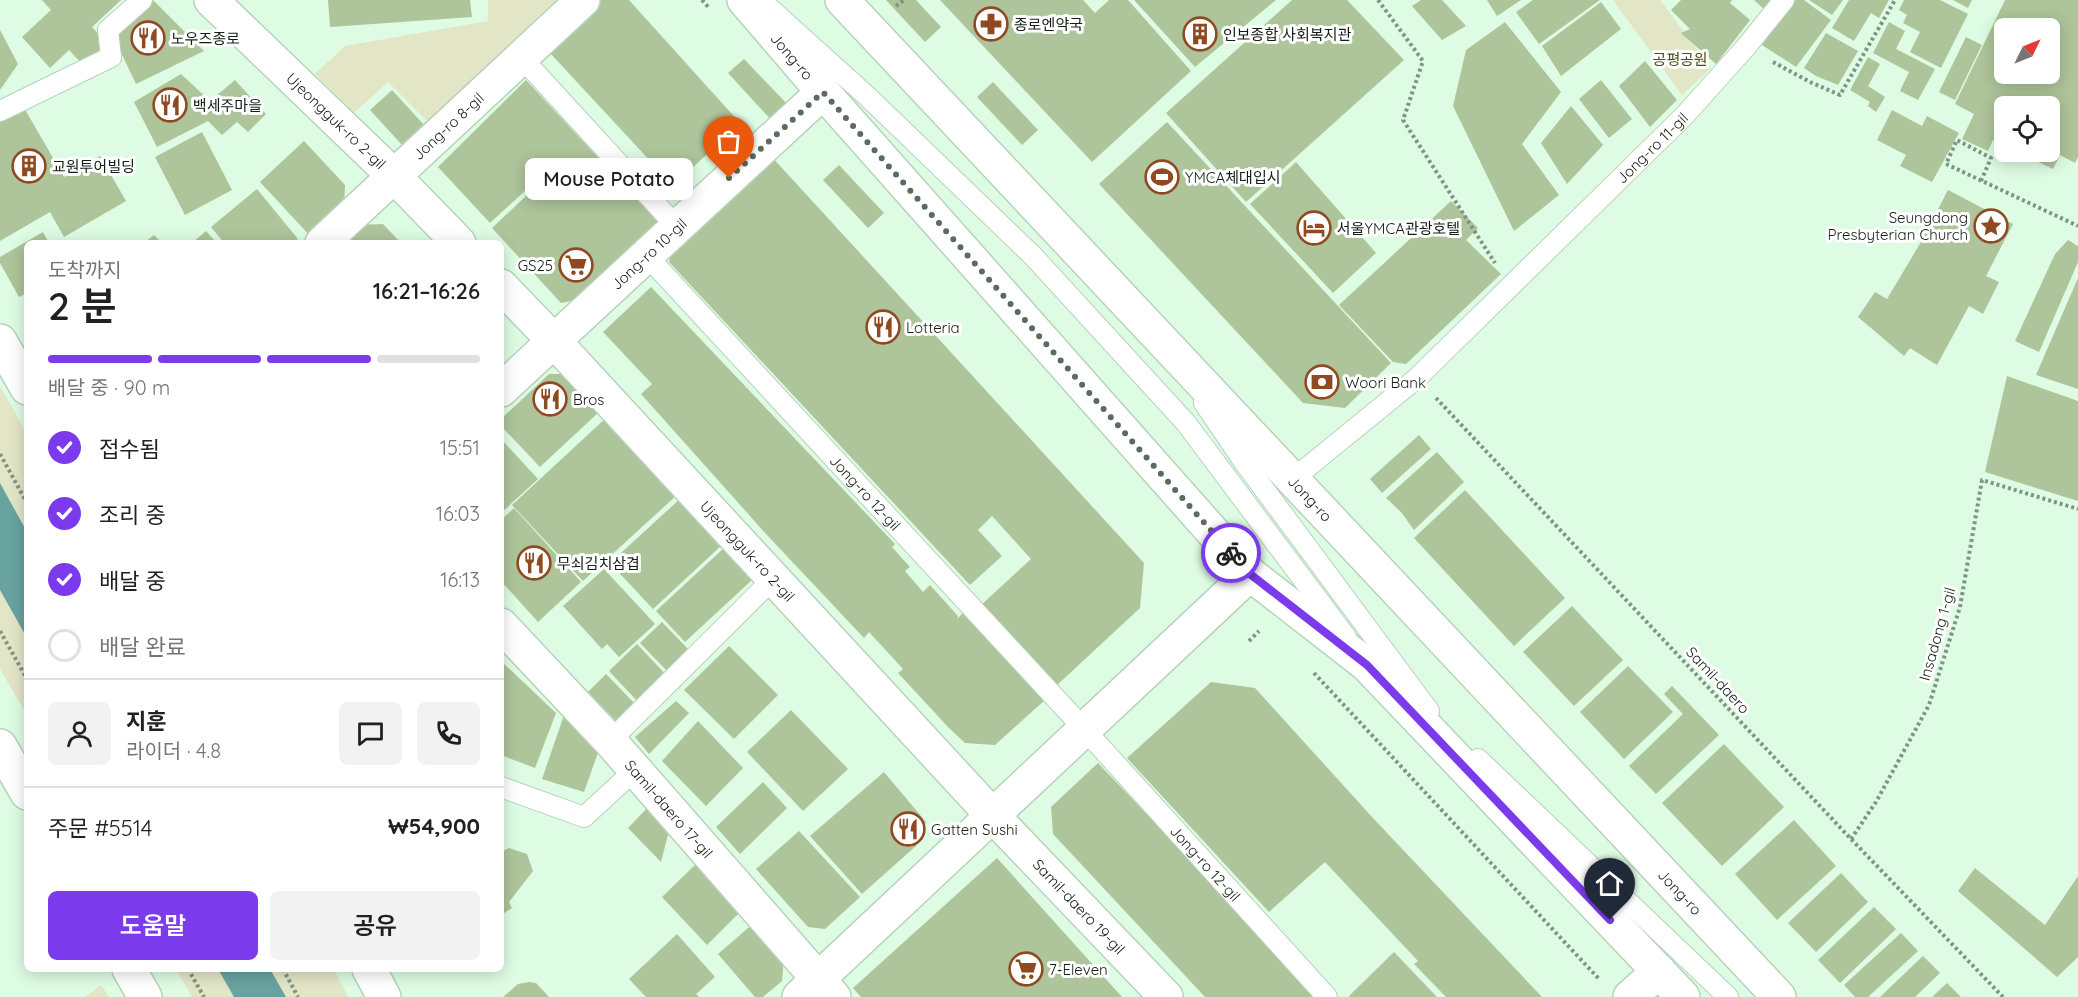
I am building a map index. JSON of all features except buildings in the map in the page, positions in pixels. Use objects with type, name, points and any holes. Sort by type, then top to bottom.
[{"type":"street","name":"Ujeongguk-ro 2-gil","points":[[211,0],[393,175],[456,240]]},
{"type":"street","name":"Jong-ro 8-gil","points":[[325,240],[583,0]]},
{"type":"street","name":"Jong-ro","points":[[744,0],[1250,574],[1367,665],[1683,997]]},
{"type":"street","name":"Jong-ro","points":[[842,0],[1779,997]]},
{"type":"street","name":"Jong-ro 10-gil","points":[[504,387],[823,92]]},
{"type":"street","name":"Ujeongguk-ro 2-gil","points":[[504,289],[993,816]]},
{"type":"street","points":[[0,341],[24,383]]},
{"type":"street","points":[[817,991],[993,816],[1250,574]]},
{"type":"street","name":"Samil-daero 17-gil","points":[[504,628],[610,741],[817,991]]},
{"type":"street","points":[[0,746],[24,788]]},
{"type":"street","name":"Samil-daero 19-gil","points":[[993,816],[1166,997]]},
{"type":"street","points":[[1630,997],[1659,971]]},
{"type":"street","points":[[131,972],[145,997]]},
{"type":"street","points":[[371,972],[384,997]]},
{"type":"lane","points":[[0,111],[111,57],[108,30],[142,0]]},
{"type":"lane","points":[[761,0],[868,97],[1033,255],[1186,423],[1367,665]]},
{"type":"lane","name":"Jong-ro 11-gil","points":[[1293,479],[1417,378],[1685,115],[1746,47],[1784,0]]},
{"type":"lane","points":[[521,57],[677,227]]},
{"type":"lane","name":"Jong-ro 12-gil","points":[[647,256],[1085,730],[1327,997]]},
{"type":"lane","points":[[1158,337],[1244,462],[1435,719],[1728,997]]},
{"type":"lane","points":[[610,741],[773,579]]},
{"type":"lane","points":[[504,788],[584,817],[635,770]]},
{"type":"path","points":[[1378,0],[1423,61],[1403,120],[1510,285]]},
{"type":"path","points":[[1746,47],[1810,82],[1840,95],[1895,0]]},
{"type":"path","points":[[1981,181],[1991,158],[1957,140],[1946,164],[1981,181],[2078,226]]},
{"type":"path","name":"Samil-daero","points":[[1417,378],[2003,997]]},
{"type":"path","points":[[0,454],[24,498]]},
{"type":"path","name":"Insadong 1-gil","points":[[1851,839],[1876,802],[1929,705],[1960,607],[1982,480],[2078,509]]},
{"type":"path","points":[[0,631],[24,674]]},
{"type":"path","points":[[1249,641],[1259,631]]},
{"type":"path","points":[[190,972],[204,997]]},
{"type":"path","points":[[285,972],[298,997]]},
{"type":"green space","points":[[488,0],[567,0],[430,124],[388,82],[354,113],[315,74],[345,46],[488,21]]},
{"type":"green space","name":"공평공원","points":[[1613,0],[1660,0],[1711,68],[1682,95]]},
{"type":"green space","points":[[0,386],[24,429],[24,710],[0,669]]},
{"type":"green space","points":[[178,972],[336,972],[348,997],[192,997]]},
{"type":"green space","points":[[101,985],[109,997],[85,997]]},
{"type":"water","points":[[0,483],[24,527],[24,633],[0,590]]},
{"type":"water","points":[[220,972],[272,972],[286,997],[234,997]]},
{"type":"way so far","points":[[729,178],[823,92],[1231,553]]},
{"type":"place","name":"종로엔약국","points":[[991,24]]},
{"type":"place","name":"인보종합 사회복지관","points":[[1200,34]]},
{"type":"place","name":"노우즈종로","points":[[148,38]]},
{"type":"place","name":"백세주마을","points":[[170,105]]},
{"type":"place","name":"교원투어빌딩","points":[[29,166]]},
{"type":"place","name":"YMCA체대입시","points":[[1162,177]]},
{"type":"place","name":"Mouse Potato","points":[[729,178]]},
{"type":"place","name":"Seungdong Presbyterian Church","points":[[1991,226]]},
{"type":"place","name":"서울YMCA관광호텔","points":[[1314,228]]},
{"type":"place","name":"GS25","points":[[576,265]]},
{"type":"place","name":"Lotteria","points":[[883,327]]},
{"type":"place","name":"Woori Bank","points":[[1322,382]]},
{"type":"place","name":"Bros","points":[[550,399]]},
{"type":"place","name":"무쇠김치삼겹","points":[[534,563]]},
{"type":"place","name":"Gatten Sushi","points":[[908,829]]},
{"type":"place","name":"7-Eleven","points":[[1026,969]]},
{"type":"route","points":[[1231,553],[1250,574],[1367,665],[1610,920]]}]
